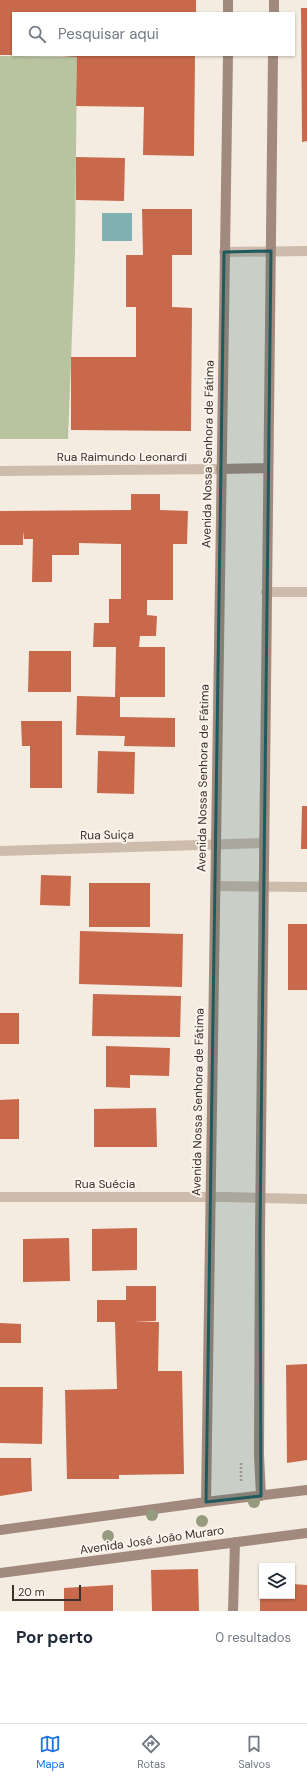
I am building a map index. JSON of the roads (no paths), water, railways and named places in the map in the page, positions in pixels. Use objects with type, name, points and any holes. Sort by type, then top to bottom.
[{"type":"street","points":[[228,0],[228,12]]},
{"type":"street","points":[[274,0],[274,12]]},
{"type":"street","name":"Avenida Nossa Senhora de Fátima","points":[[206,1502],[228,56]]},
{"type":"street","points":[[261,1496],[259,1455],[260,1198],[266,592],[274,56]]},
{"type":"street","points":[[224,252],[307,251]]},
{"type":"street","name":"Rua Raimundo Leonardi","points":[[0,471],[268,468]]},
{"type":"street","points":[[266,592],[307,592]]},
{"type":"street","name":"Rua Suiça","points":[[0,851],[216,846],[264,843]]},
{"type":"street","points":[[216,886],[307,887]]},
{"type":"street","name":"Rua Suécia","points":[[0,1197],[260,1198]]},
{"type":"street","points":[[260,1198],[307,1199]]},
{"type":"street","points":[[0,1530],[307,1490]]},
{"type":"street","name":"Avenida José João Muraro","points":[[0,1573],[307,1532]]},
{"type":"street","points":[[233,1611],[235,1542]]},
{"type":"water","points":[[102,213],[132,213],[132,241],[102,241]]}]
